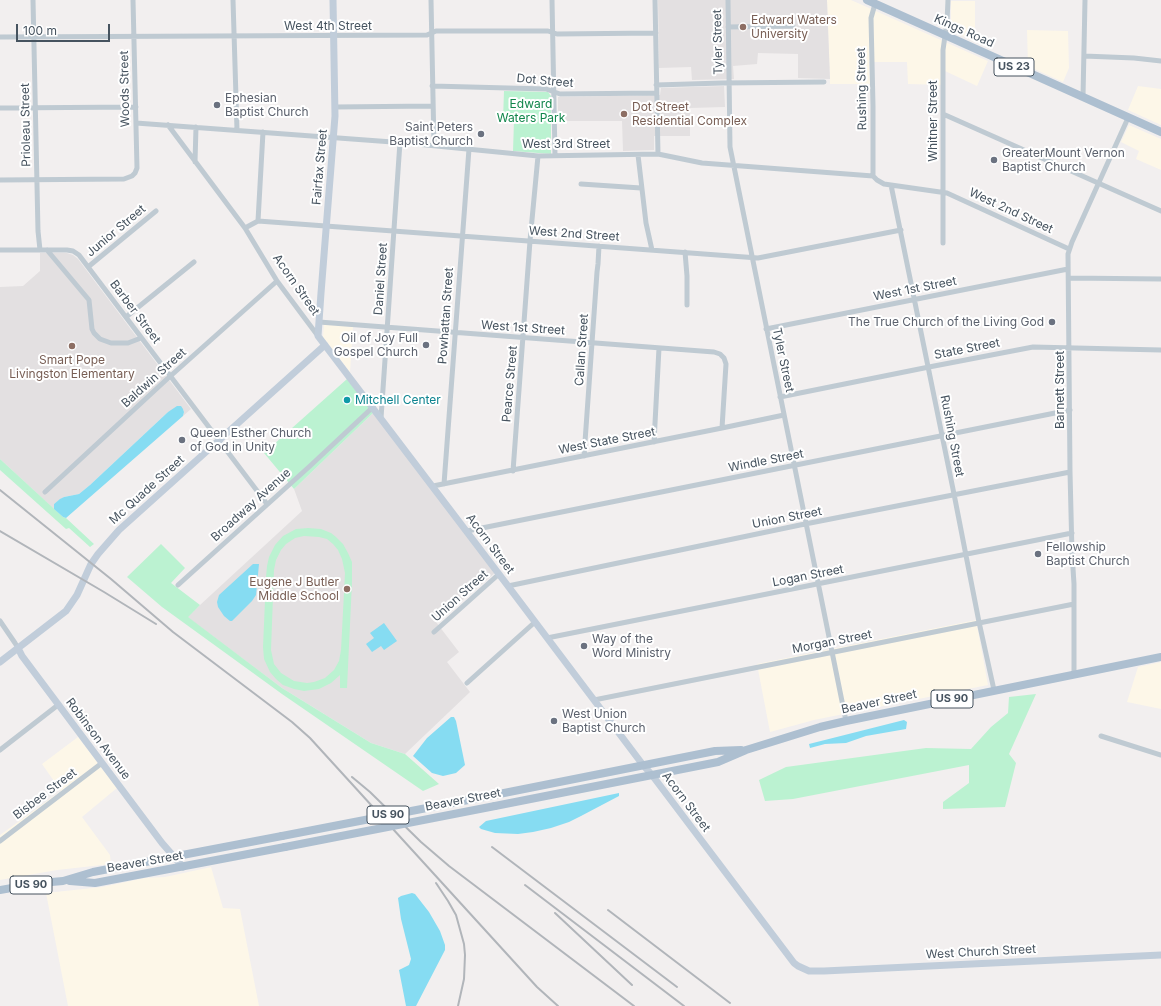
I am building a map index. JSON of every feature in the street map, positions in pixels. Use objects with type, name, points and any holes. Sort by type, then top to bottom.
[{"type":"main road","name":"Kings Road","points":[[871,2],[1161,132]]},
{"type":"main road","name":"Beaver Street","points":[[0,890],[40,883],[63,881],[95,883],[285,848],[718,762],[746,750],[820,727],[994,690],[1161,657]]},
{"type":"main road","name":"Beaver Street","points":[[63,881],[93,872],[642,765],[715,751],[746,750]]},
{"type":"street","name":"Prioleau Street","points":[[33,0],[38,231],[40,250]]},
{"type":"street","name":"Woods Street","points":[[38,180],[124,179],[132,176],[136,172],[133,0]]},
{"type":"street","points":[[233,0],[237,130]]},
{"type":"street","name":"Fairfax Street","points":[[318,336],[335,107],[333,0]]},
{"type":"street","points":[[431,0],[434,145]]},
{"type":"street","points":[[552,0],[555,155]]},
{"type":"street","points":[[655,0],[658,154]]},
{"type":"street","name":"Tyler Street","points":[[728,0],[730,147],[733,166],[846,721]]},
{"type":"street","name":"Whitner Street","points":[[943,243],[943,50],[948,0]]},
{"type":"street","points":[[1083,97],[1085,0]]},
{"type":"street","name":"Rushing Street","points":[[871,2],[873,176]]},
{"type":"street","points":[[728,27],[793,26]]},
{"type":"street","name":"West 4th Street","points":[[0,37],[427,35],[436,31],[548,31],[557,34],[656,33]]},
{"type":"street","points":[[1084,56],[1134,58],[1161,61]]},
{"type":"street","points":[[656,85],[824,82]]},
{"type":"street","name":"Dot Street","points":[[432,86],[546,89],[560,94],[656,93]]},
{"type":"street","points":[[335,107],[433,106]]},
{"type":"street","points":[[0,108],[136,107]]},
{"type":"street","points":[[943,114],[1161,211]]},
{"type":"street","name":"Barnett Street","points":[[1074,674],[1074,604],[1070,472],[1069,249],[1128,118]]},
{"type":"street","name":"West 3rd Street","points":[[136,123],[400,142],[538,156],[658,154],[702,163],[873,176],[884,184],[943,192]]},
{"type":"street","name":"Acorn Street","points":[[168,125],[245,228],[278,282],[318,336],[548,638],[642,765],[652,775],[789,958],[803,969]]},
{"type":"street","points":[[195,162],[196,127]]},
{"type":"street","points":[[245,228],[258,221],[263,132]]},
{"type":"street","name":"Daniel Street","points":[[381,418],[400,142]]},
{"type":"street","name":"Powhattan Street","points":[[444,484],[469,149]]},
{"type":"street","points":[[638,155],[646,223],[652,250]]},
{"type":"street","name":"Pearce Street","points":[[513,471],[530,241],[538,156]]},
{"type":"street","points":[[0,180],[38,180]]},
{"type":"street","points":[[582,184],[641,188]]},
{"type":"street","name":"Rushing Street","points":[[892,185],[979,622],[994,690]]},
{"type":"street","name":"West 2nd Street","points":[[943,192],[1069,249]]},
{"type":"street","name":"Junior Street","points":[[88,267],[156,211]]},
{"type":"street","name":"West 2nd Street","points":[[258,221],[758,258],[901,230]]},
{"type":"street","name":"Callan Street","points":[[584,456],[599,246]]},
{"type":"street","points":[[0,250],[73,251],[79,255],[88,267]]},
{"type":"street","points":[[47,250],[89,300],[92,329],[98,337],[111,343],[128,343],[141,338]]},
{"type":"street","points":[[685,252],[688,276],[687,305]]},
{"type":"street","points":[[126,317],[194,262]]},
{"type":"street","name":"Barber Street","points":[[88,267],[268,504]]},
{"type":"street","name":"West 1st Street","points":[[766,329],[1068,269]]},
{"type":"street","points":[[1069,278],[1161,279]]},
{"type":"street","name":"Baldwin Street","points":[[44,492],[171,376],[278,282]]},
{"type":"street","name":"West 1st Street","points":[[319,322],[714,352],[720,354],[724,358],[727,370],[722,428]]},
{"type":"street","name":"Mc Quade Street","points":[[18,648],[66,611],[77,595],[98,554],[119,530],[325,344]]},
{"type":"street","name":"State Street","points":[[780,397],[1033,347],[1161,350]]},
{"type":"street","points":[[654,442],[659,348]]},
{"type":"street","name":"Broadway Avenue","points":[[178,585],[373,408]]},
{"type":"street","name":"Windle Street","points":[[467,531],[1070,410]]},
{"type":"street","name":"West State Street","points":[[433,486],[784,415]]},
{"type":"street","name":"Union Street","points":[[508,586],[806,524],[1070,472]]},
{"type":"street","name":"Logan Street","points":[[548,638],[1072,533]]},
{"type":"street","name":"Union Street","points":[[434,632],[499,574]]},
{"type":"street","name":"Morgan Street","points":[[594,700],[1074,604]]},
{"type":"street","name":"Robinson Avenue","points":[[0,621],[22,656],[58,705],[158,838],[183,867]]},
{"type":"street","points":[[467,683],[535,622]]},
{"type":"street","points":[[0,662],[18,648]]},
{"type":"street","points":[[0,750],[58,705]]},
{"type":"street","points":[[1101,736],[1161,756]]},
{"type":"street","name":"Bisbee Street","points":[[0,841],[102,763]]},
{"type":"street","name":"West Church Street","points":[[803,969],[809,971],[824,971],[1161,955]]},
{"type":"shaded area","name":"Edward Waters University","points":[[658,0],[827,0],[830,79],[798,78],[798,54],[758,53],[757,64],[733,66],[734,79],[692,80],[691,67],[659,68]]},
{"type":"shaded area","points":[[827,0],[851,0],[988,61],[977,86],[945,71],[945,85],[908,84],[907,62],[869,62],[870,84],[830,84]]},
{"type":"shaded area","points":[[951,1],[975,1],[975,42],[951,30]]},
{"type":"shaded area","points":[[1027,30],[1068,31],[1069,68],[1063,82],[1028,66]]},
{"type":"shaded area","name":"Dot Street Residential Complex","points":[[724,86],[725,107],[690,108],[690,136],[654,136],[654,150],[623,151],[622,121],[558,121],[558,97],[660,95],[661,88]]},
{"type":"shaded area","points":[[1138,86],[1161,89],[1161,125],[1128,110]]},
{"type":"shaded area","points":[[1129,125],[1161,139],[1161,170],[1136,159],[1139,151],[1121,142]]},
{"type":"shaded area","name":"Smart Pope Livingston Elementary","points":[[40,253],[67,253],[78,259],[191,409],[183,416],[183,409],[168,412],[90,485],[79,494],[64,497],[54,504],[54,509],[0,459],[0,287],[23,286],[40,271]]},
{"type":"shaded area","points":[[324,324],[353,327],[350,372],[323,337]]},
{"type":"shaded area","name":"Eugene J Butler Middle School","points":[[373,413],[495,573],[436,622],[459,652],[447,662],[470,692],[405,754],[371,743],[282,688],[187,617],[302,511],[294,489]]},
{"type":"shaded area","points":[[976,620],[988,685],[814,720],[770,732],[757,664]]},
{"type":"shaded area","points":[[1161,662],[1161,709],[1127,702],[1138,667]]},
{"type":"shaded area","points":[[78,737],[117,788],[82,817],[110,855],[111,864],[57,870],[0,880],[0,835],[61,791],[42,764]]},
{"type":"shaded area","points":[[211,867],[223,908],[240,909],[259,1006],[68,1006],[46,893],[102,887],[145,878],[165,877]]},
{"type":"green space","name":"Edward Waters Park","points":[[504,91],[548,92],[551,96],[551,154],[513,151],[514,121],[503,120]]},
{"type":"green space","points":[[347,379],[373,413],[294,489],[264,453]]},
{"type":"green space","points":[[0,459],[94,544],[90,547],[69,528],[66,529],[0,470]]},
{"type":"green space","points":[[296,529],[321,529],[331,533],[343,544],[352,562],[347,688],[340,688],[340,675],[331,683],[319,689],[304,691],[294,689],[283,685],[276,679],[270,672],[264,659],[263,647],[266,577],[269,557],[275,545],[283,536]],"holes":[[[304,536],[327,539],[338,550],[342,559],[345,573],[341,650],[339,661],[334,670],[325,678],[307,683],[294,681],[281,673],[274,664],[271,650],[274,570],[276,560],[286,544],[295,538]]]},
{"type":"green space","points":[[161,544],[185,568],[171,583],[200,605],[188,617],[282,688],[371,743],[405,754],[439,784],[423,791],[282,694],[162,607],[127,577]]},
{"type":"green space","points":[[1036,694],[1009,754],[1016,763],[1005,807],[943,809],[943,802],[969,783],[969,765],[793,799],[765,801],[759,780],[786,767],[926,748],[971,749],[991,727],[1008,713],[1009,697]]},
{"type":"water","points":[[177,406],[181,406],[183,409],[183,416],[66,518],[54,509],[54,504],[60,499],[79,494],[90,485],[168,412]]},
{"type":"water","points":[[253,564],[259,564],[256,595],[232,621],[230,621],[224,616],[218,607],[217,602],[219,595]]},
{"type":"water","points":[[384,623],[397,641],[384,650],[381,646],[372,652],[366,644],[374,638],[370,633]]},
{"type":"water","points":[[451,717],[454,717],[456,721],[465,765],[456,773],[443,776],[432,773],[413,756],[427,738]]},
{"type":"water","points":[[904,720],[907,722],[906,729],[866,736],[846,743],[825,744],[810,748],[809,744]]},
{"type":"water","points":[[619,793],[619,796],[581,816],[551,828],[518,834],[495,833],[479,827],[486,821]]},
{"type":"water","points":[[412,893],[415,894],[429,912],[440,931],[445,945],[445,950],[416,1006],[406,1006],[399,970],[409,965],[411,959],[401,919],[398,898]]},
{"type":"railway","points":[[0,490],[111,579],[173,632],[292,722],[310,738],[537,987],[558,1006]]},
{"type":"railway","points":[[0,531],[156,624]]},
{"type":"railway","points":[[352,777],[370,792],[421,842],[449,866],[634,1006]]},
{"type":"railway","points":[[492,847],[677,987]]},
{"type":"railway","points":[[436,883],[456,915],[464,944],[464,979],[458,1006]]},
{"type":"railway","points":[[525,885],[684,1006]]},
{"type":"railway","points":[[608,910],[730,1003]]},
{"type":"railway","points":[[555,913],[632,985]]},
{"type":"place","name":"Edward Waters University","points":[[743,27]]},
{"type":"place","name":"Ephesian Baptist Church","points":[[217,105]]},
{"type":"place","name":"Dot Street Residential Complex","points":[[624,114]]},
{"type":"place","name":"Saint Peters Baptist Church","points":[[481,134]]},
{"type":"place","name":"GreaterMount Vernon Baptist Church","points":[[994,160]]},
{"type":"place","name":"The True Church of the Living God","points":[[1052,322]]},
{"type":"place","name":"Oil of Joy Full Gospel Church","points":[[426,345]]},
{"type":"place","name":"Smart Pope Livingston Elementary","points":[[72,346]]},
{"type":"place","name":"Mitchell Center","points":[[347,400]]},
{"type":"place","name":"Queen Esther Church of God in Unity","points":[[182,440]]},
{"type":"place","name":"Fellowship Baptist Church","points":[[1038,554]]},
{"type":"place","name":"Eugene J Butler Middle School","points":[[347,589]]},
{"type":"place","name":"Way of the Word Ministry","points":[[584,646]]},
{"type":"place","name":"West Union Baptist Church","points":[[554,721]]}]
